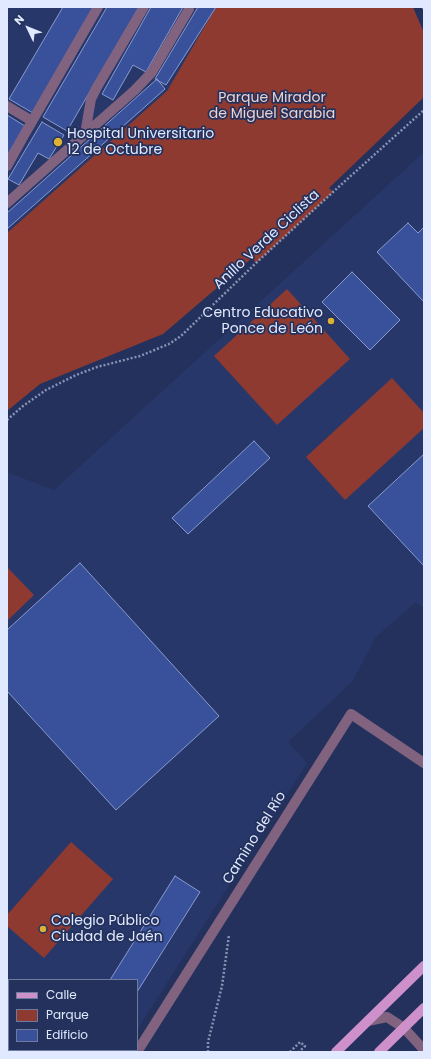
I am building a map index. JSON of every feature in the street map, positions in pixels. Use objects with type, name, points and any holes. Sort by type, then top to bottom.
[{"type":"main road","points":[[336,1052],[424,966]]},
{"type":"main road","points":[[379,1052],[424,1008]]},
{"type":"street","points":[[7,166],[98,7]]},
{"type":"street","points":[[85,134],[91,99],[144,7]]},
{"type":"street","points":[[7,203],[135,90],[152,72],[189,10],[189,7]]},
{"type":"street","points":[[7,106],[32,121]]},
{"type":"street","name":"Camino del Río","points":[[138,1050],[351,714],[424,763]]},
{"type":"street","points":[[368,1021],[387,1017],[404,1028],[424,1050]]},
{"type":"path","name":"Anillo Verde Ciclista","points":[[7,420],[46,390],[76,375],[140,356],[169,344],[181,336],[294,228],[424,110]]},
{"type":"path","points":[[208,1052],[208,1042],[222,986],[229,935]]},
{"type":"path","points":[[290,1052],[300,1042],[305,1046],[298,1052]]},
{"type":"shaded area","name":"Hospital Universitario 12 de Octubre","points":[[7,7],[216,7],[167,91],[7,233]]},
{"type":"shaded area","points":[[424,152],[424,607],[415,603],[376,637],[352,682],[288,742],[307,763],[138,1028],[138,979],[8,979],[8,1051],[123,1052],[7,1052],[7,472],[54,490]]},
{"type":"green space","name":"Parque Mirador de Miguel Sarabia","points":[[216,7],[413,7],[424,33],[424,95],[422,99],[329,188],[333,192],[256,263],[252,258],[163,334],[40,384],[7,411],[7,233],[167,91]]},
{"type":"green space","points":[[287,289],[350,359],[277,425],[214,356]]},
{"type":"green space","points":[[392,378],[424,413],[424,428],[345,500],[306,457]]},
{"type":"green space","points":[[7,567],[34,595],[7,621]]},
{"type":"green space","points":[[71,842],[113,879],[44,958],[7,926],[7,915]]},
{"type":"building","points":[[63,7],[94,7],[33,113],[9,99]]},
{"type":"building","points":[[107,7],[139,7],[67,131],[43,117]]},
{"type":"building","points":[[151,7],[183,7],[146,72],[133,65],[113,100],[102,94]]},
{"type":"building","points":[[198,7],[216,7],[166,85],[155,79]]},
{"type":"building","points":[[157,79],[165,89],[7,229],[7,213]]},
{"type":"building","points":[[7,115],[25,126],[7,156]]},
{"type":"building","points":[[42,122],[64,135],[49,159],[38,153],[19,185],[8,179]]},
{"type":"building","points":[[408,223],[418,233],[424,227],[424,302],[377,252]]},
{"type":"building","points":[[352,272],[400,320],[370,350],[322,302]]},
{"type":"building","points":[[254,441],[270,458],[188,534],[172,518]]},
{"type":"building","points":[[424,454],[424,566],[368,506]]},
{"type":"building","points":[[80,563],[219,716],[116,810],[7,691],[7,630]]},
{"type":"building","points":[[175,876],[200,892],[138,990],[138,979],[111,979]]},
{"type":"building","points":[[44,1051],[44,1052],[23,1052]]},
{"type":"place","name":"Hospital Universitario 12 de Octubre","points":[[58,142]]},
{"type":"place","name":"Centro Educativo Ponce de León","points":[[331,321]]},
{"type":"place","name":"Colegio Público Ciudad de Jaén","points":[[43,929]]}]
